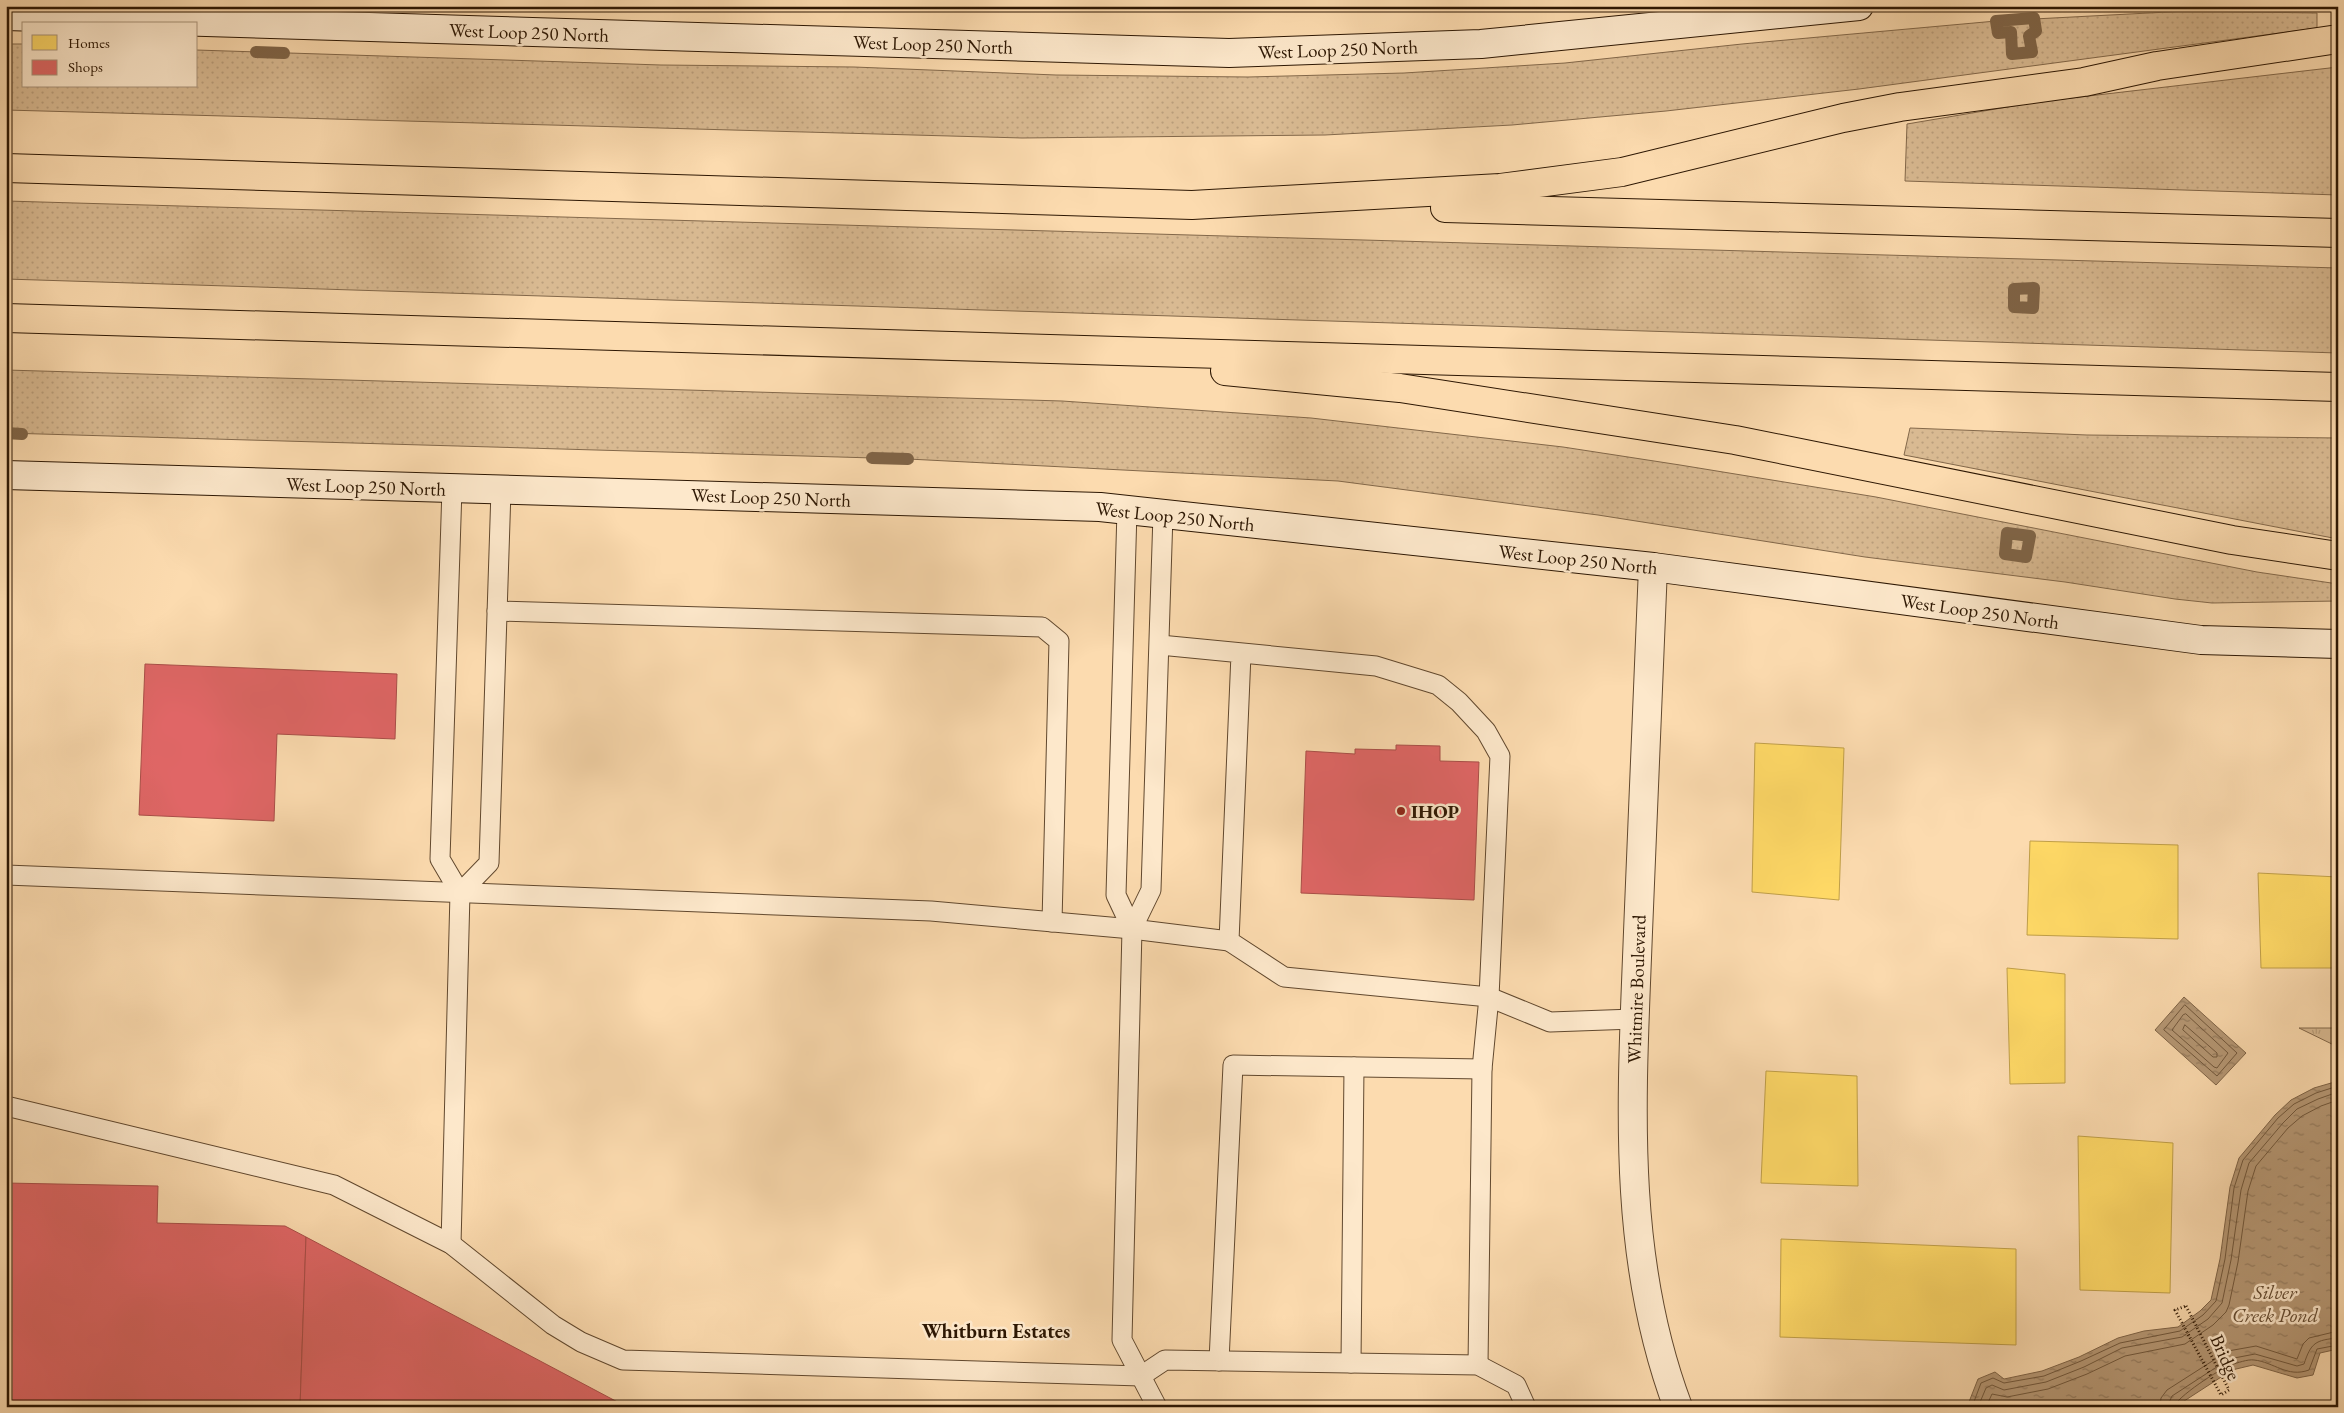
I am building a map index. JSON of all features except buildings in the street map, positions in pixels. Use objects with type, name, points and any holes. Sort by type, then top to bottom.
[{"type":"highway","points":[[1256,203],[1317,197],[1381,196],[1500,188],[1622,172],[1843,118],[1900,107],[2084,82],[2157,66],[2338,39]]},
{"type":"highway","points":[[6,168],[1183,204],[1256,203],[2338,234]]},
{"type":"highway","points":[[6,318],[790,339],[944,347],[2338,387]]},
{"type":"highway","points":[[944,347],[1173,366],[1400,388],[1735,440],[2203,534],[2338,556]]},
{"type":"main road","name":"West Loop 250 North","points":[[6,16],[1229,53],[1481,44],[1859,6]]},
{"type":"main road","name":"West Loop 250 North","points":[[6,474],[1090,507],[1653,567],[2201,640],[2338,644]]},
{"type":"main road","name":"Whitmire Boulevard","points":[[1653,567],[1631,1101],[1634,1202],[1646,1292],[1667,1380],[1678,1407]]},
{"type":"lane","points":[[451,1244],[460,893],[440,858],[452,488]]},
{"type":"lane","points":[[460,893],[489,863],[501,490]]},
{"type":"lane","points":[[1127,510],[1116,895],[1132,929]]},
{"type":"lane","points":[[1157,1407],[1122,1340],[1132,929],[1151,890],[1163,514]]},
{"type":"lane","points":[[497,611],[1042,626],[1059,641],[1052,922]]},
{"type":"lane","points":[[1160,645],[1376,666],[1438,685],[1459,702],[1486,731],[1500,756],[1489,997],[1482,1069],[1478,1365]]},
{"type":"lane","points":[[1229,941],[1241,654]]},
{"type":"lane","points":[[6,875],[931,911],[1132,929],[1229,941],[1284,977],[1489,997],[1550,1022],[1634,1019]]},
{"type":"lane","points":[[1219,1361],[1233,1065],[1482,1069]]},
{"type":"lane","points":[[1351,1363],[1354,1067]]},
{"type":"lane","points":[[6,1106],[334,1185],[451,1244],[553,1325],[581,1342],[623,1360],[1141,1376],[1165,1360],[1478,1365],[1516,1385],[1526,1407]]},
{"type":"path","name":"Bridge","points":[[2186,1306],[2229,1390],[2221,1396],[2194,1344],[2175,1310],[2186,1306]]},
{"type":"green space","points":[[2187,11],[2317,13],[2317,28],[1859,89],[1666,111],[1512,125],[1325,135],[1022,138],[6,110],[6,44],[22,44],[22,88],[198,88],[198,50],[661,65],[854,67],[1056,75],[1248,77],[1404,73],[1565,63],[1742,44],[1996,21]]},
{"type":"green space","points":[[2338,67],[2338,195],[1905,181],[1907,124],[2037,102]]},
{"type":"green space","points":[[6,201],[2338,268],[2338,353],[6,279]]},
{"type":"green space","points":[[6,370],[1062,401],[1311,418],[1563,447],[1876,497],[2257,572],[2338,584],[2338,601],[2212,603],[2175,599],[2065,582],[1865,557],[1598,515],[1338,481],[908,459],[6,433]]},
{"type":"green space","points":[[1910,428],[2087,435],[2338,438],[2338,539],[1904,455]]},
{"type":"green space","points":[[2299,1028],[2338,1028],[2338,1047]]},
{"type":"water","points":[[2184,997],[2246,1053],[2216,1085],[2155,1030]]},
{"type":"water","name":"Silver Creek Pond","points":[[2338,1081],[2338,1349],[2320,1353],[2313,1375],[2297,1378],[2253,1365],[2232,1370],[2178,1405],[2170,1407],[1967,1407],[1978,1379],[1995,1372],[2004,1379],[2042,1371],[2079,1357],[2118,1338],[2144,1331],[2178,1327],[2200,1311],[2211,1300],[2220,1259],[2230,1187],[2239,1158],[2275,1115],[2291,1100],[2314,1088]]},
{"type":"waterway","points":[[2034,18],[2036,31],[2029,36],[2032,52],[2012,54],[2011,32],[1998,33],[1996,21],[2034,18]]},
{"type":"waterway","points":[[256,52],[284,53]]},
{"type":"waterway","points":[[2034,288],[2033,308],[2014,307],[2014,289],[2034,288]]},
{"type":"waterway","points":[[6,433],[22,434]]},
{"type":"waterway","points":[[872,458],[908,459]]},
{"type":"waterway","points":[[2007,533],[2030,536],[2026,557],[2005,554],[2007,533]]},
{"type":"place","name":"IHOP","points":[[1401,811]]},
{"type":"district","name":"Whitburn Estates","points":[[996,1331]]}]
